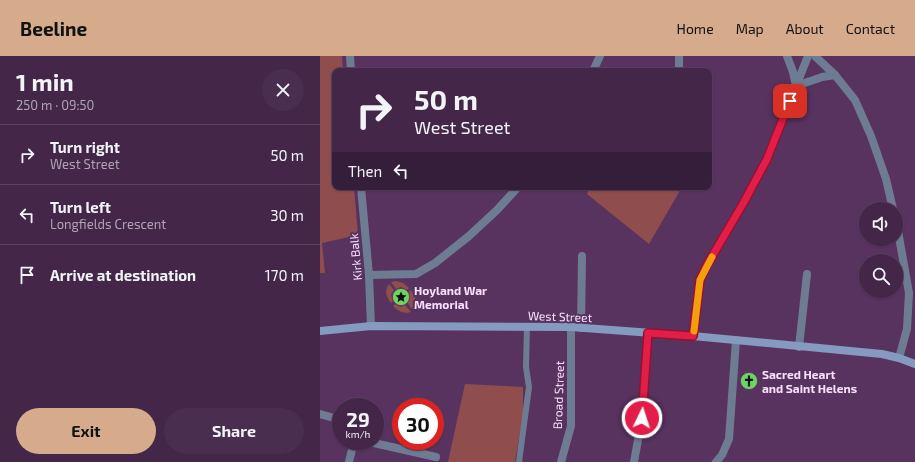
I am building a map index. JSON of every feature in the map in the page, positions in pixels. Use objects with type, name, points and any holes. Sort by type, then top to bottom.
[{"type":"main road","name":"West Street","points":[[320,331],[371,326],[571,327],[693,336],[882,354],[915,364]]},
{"type":"street","points":[[350,56],[351,68]]},
{"type":"street","points":[[594,68],[600,56]]},
{"type":"street","points":[[679,56],[679,68]]},
{"type":"street","points":[[787,56],[796,86]]},
{"type":"street","points":[[693,336],[700,280],[767,159],[808,56]]},
{"type":"street","points":[[815,56],[835,75],[855,100],[871,136],[886,179],[891,202]]},
{"type":"street","points":[[796,86],[822,77],[835,75]]},
{"type":"street","name":"Kirk Balk","points":[[361,190],[369,275],[371,326]]},
{"type":"street","points":[[369,275],[416,274],[429,267],[469,236],[497,210],[515,190]]},
{"type":"street","points":[[899,358],[908,329],[909,293],[901,246]]},
{"type":"street","points":[[581,328],[582,256]]},
{"type":"street","points":[[799,347],[807,274]]},
{"type":"street","name":"Broad Street","points":[[561,462],[571,426],[571,327]]},
{"type":"street","points":[[634,462],[642,418],[648,333]]},
{"type":"street","points":[[716,462],[722,454],[729,439],[736,340]]},
{"type":"street","points":[[320,414],[332,417]]},
{"type":"street","points":[[384,445],[436,457]]},
{"type":"street","points":[[350,462],[352,450]]},
{"type":"lane","points":[[519,462],[529,387],[526,367],[527,327]]},
{"type":"shaded area","points":[[320,56],[342,56],[343,68],[332,68],[332,190],[354,190],[358,235],[322,243],[325,273],[320,273]]},
{"type":"shaded area","points":[[589,190],[680,190],[649,244],[587,194]]},
{"type":"shaded area","points":[[396,281],[403,283],[409,288],[407,290],[401,287],[396,289],[391,282]]},
{"type":"shaded area","points":[[389,284],[394,290],[391,295],[393,301],[391,303],[386,294],[386,289]]},
{"type":"shaded area","points":[[411,290],[416,300],[412,309],[407,302],[410,298],[409,292]]},
{"type":"shaded area","points":[[395,304],[401,307],[405,305],[411,312],[406,313],[399,311],[393,306]]},
{"type":"shaded area","points":[[465,384],[523,387],[523,414],[515,462],[448,462]]},
{"type":"slow traffic","points":[[694,331],[700,280],[712,257]]},
{"type":"place","name":"Hoyland War Memorial","points":[[401,297]]},
{"type":"place","name":"Sacred Heart and Saint Helens","points":[[749,381]]},
{"type":"route","points":[[642,418],[648,333],[693,336],[700,280],[767,159],[790,101]]}]
